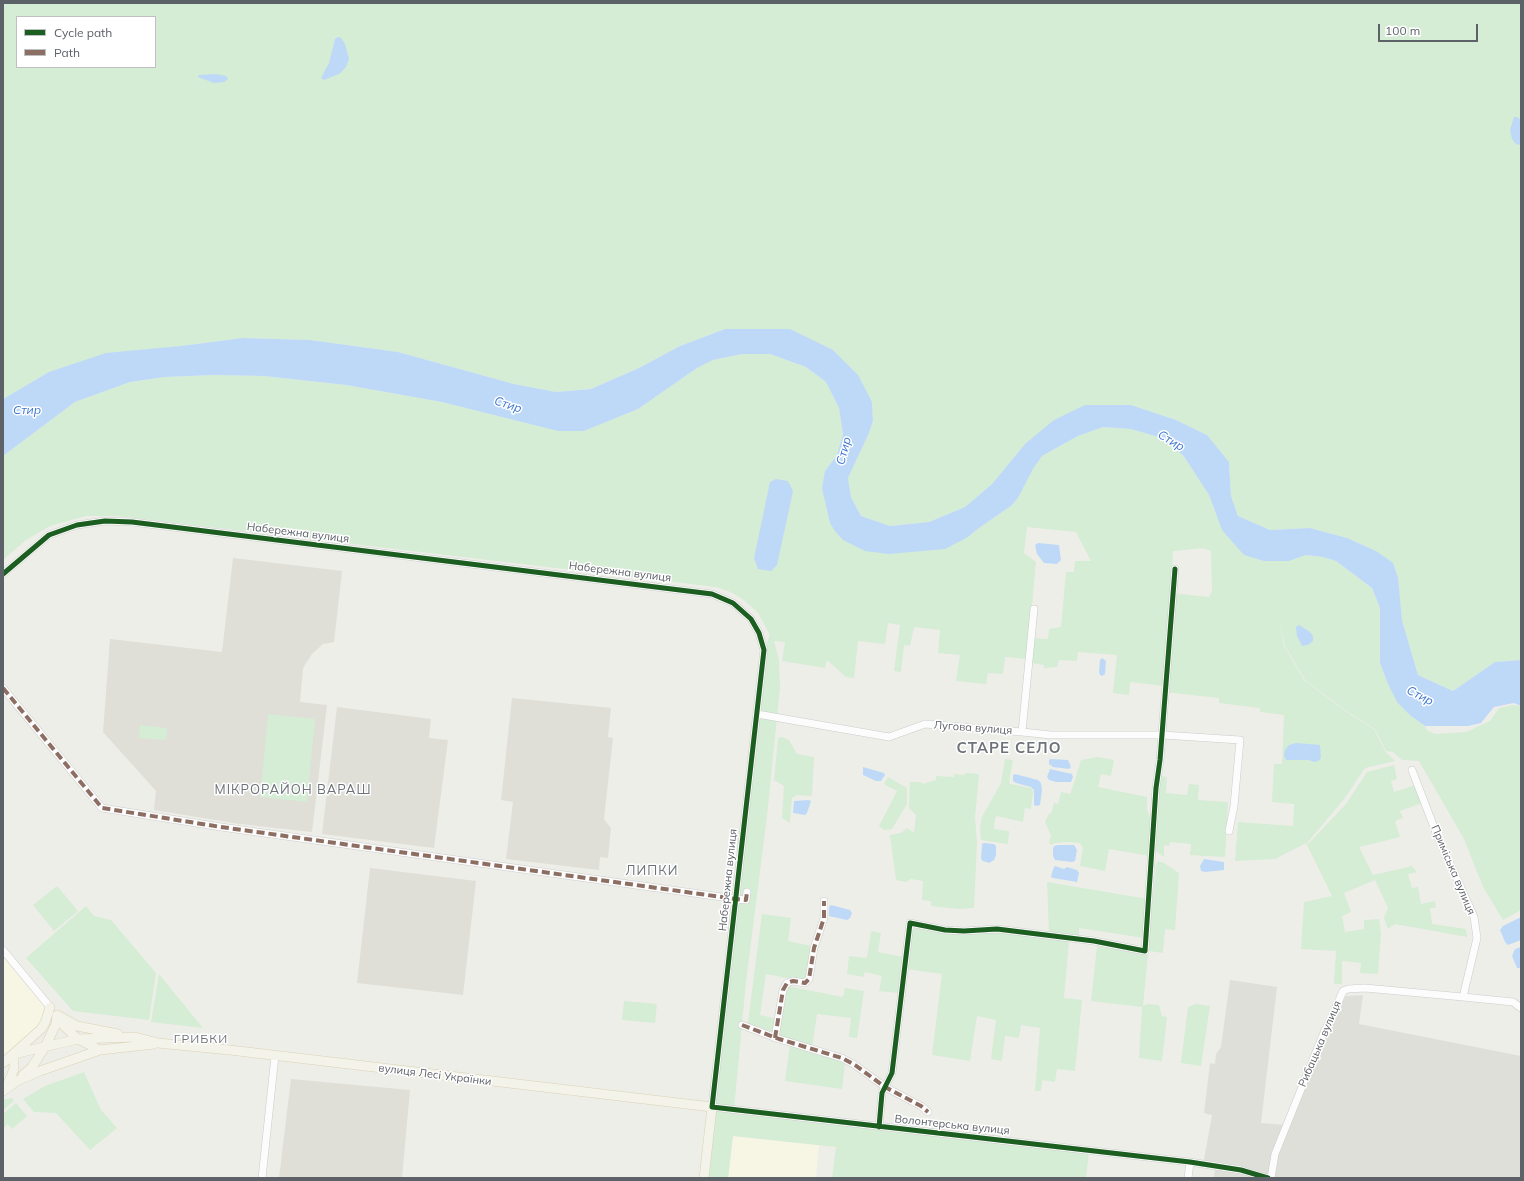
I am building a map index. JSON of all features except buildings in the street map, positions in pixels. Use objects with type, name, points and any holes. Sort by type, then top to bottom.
[{"type":"main road","points":[[50,1007],[65,1027],[78,1039],[100,1050]]},
{"type":"main road","points":[[3,1064],[41,1029],[50,1007]]},
{"type":"main road","points":[[56,1015],[77,1026],[158,1043]]},
{"type":"main road","points":[[17,1081],[32,1067],[45,1047],[56,1024],[56,1015]]},
{"type":"main road","points":[[14,1054],[78,1039],[135,1037]]},
{"type":"main road","name":"вулиця Лесі Українки","points":[[158,1043],[712,1107]]},
{"type":"main road","points":[[5,1087],[54,1065],[100,1050],[158,1043]]},
{"type":"main road","points":[[5,1087],[14,1069],[14,1054]]},
{"type":"main road","points":[[704,1178],[712,1107]]},
{"type":"street","name":"Набережна вулиця","points":[[3,574],[49,535],[77,525],[105,521],[132,522],[712,594],[733,603],[752,619],[764,650],[712,1107]]},
{"type":"street","points":[[879,1127],[882,1093],[892,1073],[910,923],[945,930],[1004,930],[1094,941],[1145,951],[1156,788],[1160,760],[1175,569]]},
{"type":"street","points":[[1022,732],[1034,610]]},
{"type":"street","points":[[3,688],[102,808],[221,827],[736,899],[746,900],[747,892]]},
{"type":"street","name":"Лугова вулиця","points":[[757,714],[889,737],[925,724],[1051,735],[1162,735],[1240,740],[1234,806],[1229,831]]},
{"type":"street","name":"Приміська вулиця","points":[[1412,770],[1437,835],[1474,917],[1477,938],[1463,996]]},
{"type":"street","points":[[775,1038],[783,990],[785,986],[787,983],[793,981],[805,983],[809,979],[814,948],[824,918],[824,901]]},
{"type":"street","points":[[3,950],[50,1007]]},
{"type":"street","name":"Рибацька вулиця","points":[[1270,1178],[1275,1154],[1325,1030],[1343,991],[1348,989],[1365,988],[1463,996],[1513,1002],[1521,1008]]},
{"type":"street","points":[[742,1025],[775,1038],[842,1058],[856,1065],[885,1087],[921,1106],[928,1112]]},
{"type":"street","points":[[262,1178],[275,1056]]},
{"type":"street","name":"Волонтерська вулиця","points":[[712,1107],[1190,1162],[1241,1170],[1270,1178]]},
{"type":"street","points":[[1188,1178],[1190,1162]]},
{"type":"shaded area","points":[[233,558],[342,571],[334,642],[323,644],[312,654],[303,668],[300,702],[327,705],[312,832],[240,824],[154,810],[156,791],[103,732],[110,639],[222,652]]},
{"type":"shaded area","points":[[512,698],[611,708],[608,737],[613,738],[604,819],[611,828],[608,858],[600,857],[599,870],[506,859],[513,802],[501,800]]},
{"type":"shaded area","points":[[337,707],[431,719],[429,738],[448,740],[434,848],[322,834]]},
{"type":"shaded area","points":[[370,868],[476,881],[463,995],[357,983]]},
{"type":"shaded area","points":[[3,950],[50,1007],[48,1016],[3,1063]]},
{"type":"shaded area","points":[[1230,980],[1277,987],[1261,1123],[1287,1125],[1331,1019],[1346,996],[1363,995],[1359,1024],[1521,1056],[1521,1178],[1214,1178],[1215,1167],[1203,1165],[1212,1115],[1204,1113],[1210,1063],[1215,1064],[1216,1054],[1221,1047]]},
{"type":"shaded area","points":[[291,1079],[410,1090],[402,1178],[279,1178]]},
{"type":"shaded area","points":[[733,1136],[819,1145],[816,1178],[728,1178]]},
{"type":"green space","points":[[3,3],[1521,3],[1521,660],[1495,662],[1453,691],[1418,675],[1402,620],[1400,602],[1376,551],[1347,538],[1310,528],[1270,530],[1238,516],[1231,496],[1229,462],[1207,435],[1176,420],[1131,405],[1025,444],[992,484],[965,507],[929,522],[890,526],[861,516],[851,497],[848,478],[873,421],[872,402],[789,329],[725,329],[680,346],[639,368],[591,389],[556,392],[514,384],[398,352],[310,340],[243,338],[181,346],[49,372],[3,399]]},
{"type":"green space","points":[[742,354],[770,354],[806,367],[826,382],[839,408],[843,434],[837,455],[825,471],[830,523],[968,537],[1011,506],[1018,498],[1033,469],[1042,456],[1078,436],[1103,427],[1131,429],[1158,437],[1183,455],[1209,495],[1216,515],[1244,555],[1264,561],[1289,561],[1306,555],[1323,557],[1336,561],[1372,588],[1380,608],[1380,663],[1388,684],[1411,716],[1425,726],[1427,730],[1435,734],[1466,732],[1490,721],[1499,708],[1513,705],[1521,706],[1521,910],[1503,920],[1483,887],[1464,839],[1419,761],[1402,760],[1393,752],[1386,751],[1375,729],[1348,712],[1305,680],[1285,646],[1279,617],[1284,646],[1304,680],[1348,713],[1374,729],[1385,751],[1395,761],[1365,768],[1344,799],[1308,842],[1275,859],[1235,861],[1238,822],[1293,826],[1294,804],[1272,802],[1274,764],[1282,764],[1284,715],[1260,712],[1260,708],[1219,703],[1219,698],[1164,692],[1164,686],[1130,682],[1129,695],[1113,693],[1117,655],[1078,652],[1077,661],[1059,660],[1057,667],[1044,668],[1044,665],[1032,663],[1033,638],[1048,639],[1049,629],[1061,627],[1066,572],[1074,572],[1075,561],[1091,561],[1076,532],[1027,527],[1024,553],[1036,562],[1027,659],[1005,657],[1003,674],[988,673],[986,684],[956,681],[960,655],[938,653],[940,630],[914,627],[910,646],[904,645],[901,672],[894,671],[900,625],[888,623],[885,644],[858,641],[854,678],[846,677],[827,660],[825,668],[782,661],[785,642],[774,641],[779,660],[780,688],[767,816],[746,982],[734,1109],[1089,1151],[1086,1178],[832,1178],[836,1147],[733,1136],[728,1178],[704,1178],[764,650],[770,635],[758,613],[744,600],[731,592],[716,587],[117,516],[86,516],[50,526],[26,540],[3,560],[3,456],[75,402],[130,382],[165,377],[214,375],[264,376],[346,385],[442,402],[558,431],[584,431],[638,409],[697,368],[713,360]],"holes":[[[1203,548],[1211,551],[1212,591],[1209,597],[1171,593],[1173,551]]]},
{"type":"green space","points":[[268,714],[315,719],[307,802],[260,797]]},
{"type":"green space","points":[[140,725],[167,728],[166,740],[139,738]]},
{"type":"green space","points":[[782,737],[789,740],[797,754],[814,757],[812,796],[797,795],[792,798],[790,823],[782,818],[784,786],[774,780],[778,738]]},
{"type":"green space","points":[[1098,757],[1114,760],[1111,776],[1101,774],[1098,787],[1147,797],[1147,810],[1150,817],[1150,856],[1109,849],[1105,871],[1080,866],[1083,848],[1080,843],[1066,842],[1051,845],[1049,843],[1051,836],[1045,822],[1049,814],[1052,812],[1054,803],[1058,804],[1061,792],[1070,794],[1081,760]]},
{"type":"green space","points":[[1005,759],[1013,760],[1009,782],[1010,784],[1031,788],[1033,791],[1031,809],[1025,808],[1023,822],[997,816],[995,818],[994,829],[1009,831],[1008,844],[981,840],[980,828],[982,817],[1001,783]]},
{"type":"green space","points":[[1394,765],[1397,779],[1391,781],[1394,792],[1416,785],[1422,803],[1400,811],[1403,818],[1395,821],[1400,837],[1359,847],[1373,875],[1412,866],[1417,872],[1408,874],[1412,888],[1418,887],[1421,904],[1435,901],[1436,908],[1430,908],[1432,924],[1466,929],[1467,937],[1395,924],[1388,929],[1384,918],[1388,908],[1375,880],[1344,893],[1351,912],[1342,916],[1345,932],[1364,929],[1364,920],[1379,919],[1381,933],[1378,974],[1360,973],[1361,963],[1342,961],[1342,984],[1334,984],[1336,951],[1301,949],[1304,902],[1332,896],[1306,843],[1309,843],[1346,804],[1367,772]]},
{"type":"green space","points":[[966,773],[979,774],[975,817],[977,842],[974,908],[959,909],[931,906],[931,901],[922,900],[923,881],[911,879],[906,882],[896,880],[890,835],[901,833],[907,828],[914,833],[916,815],[909,808],[910,782],[921,782],[923,784],[936,780],[936,776],[954,777],[954,774],[964,775]]},
{"type":"green space","points":[[1159,776],[1167,777],[1166,793],[1187,795],[1189,784],[1199,785],[1198,800],[1228,802],[1225,857],[1190,855],[1191,844],[1170,842],[1169,846],[1164,845],[1164,857],[1158,853],[1154,848]]},
{"type":"green space","points":[[888,777],[907,788],[907,804],[892,829],[884,830],[879,826],[897,791],[884,784]]},
{"type":"green space","points":[[1158,861],[1164,863],[1179,873],[1175,930],[1165,929],[1163,953],[1149,951],[1148,949],[1156,864]]},
{"type":"green space","points":[[1047,882],[1148,899],[1144,938],[1079,928],[1079,938],[1051,934],[1049,932]]},
{"type":"green space","points":[[57,886],[78,911],[54,931],[33,905]]},
{"type":"green space","points":[[86,906],[94,916],[111,920],[156,973],[149,1020],[73,1011],[26,958]]},
{"type":"green space","points":[[762,914],[791,918],[788,941],[811,946],[806,979],[802,981],[766,974],[760,1015],[777,1019],[773,1032],[749,1024],[748,1022]]},
{"type":"green space","points":[[915,928],[997,931],[1069,941],[1064,998],[1082,1000],[1075,1071],[1057,1069],[1055,1082],[1042,1080],[1041,1091],[1035,1091],[1040,1028],[1021,1025],[1019,1038],[1005,1036],[1002,1061],[991,1059],[996,1020],[977,1016],[970,1061],[932,1055],[942,974],[906,969],[912,930]]},
{"type":"green space","points":[[871,931],[881,933],[878,952],[903,957],[898,993],[879,991],[882,976],[865,972],[863,977],[847,974],[849,956],[867,958]]},
{"type":"green space","points":[[1097,946],[1148,955],[1143,1006],[1148,1004],[1159,1005],[1162,1016],[1167,1017],[1162,1061],[1139,1058],[1142,1007],[1091,1001]]},
{"type":"green space","points":[[159,974],[176,995],[203,1028],[151,1022]]},
{"type":"green space","points":[[787,986],[843,997],[845,988],[864,991],[857,1038],[849,1037],[851,1018],[817,1014],[812,1047],[780,1036],[779,1032]]},
{"type":"green space","points":[[624,1001],[657,1004],[655,1023],[622,1020]]},
{"type":"green space","points":[[1196,1004],[1210,1006],[1201,1066],[1181,1063],[1188,1007]]},
{"type":"green space","points":[[790,1045],[845,1063],[842,1089],[785,1081]]},
{"type":"green space","points":[[84,1072],[101,1110],[117,1128],[90,1150],[56,1113],[34,1112],[23,1099],[45,1086]]},
{"type":"green space","points":[[12,1098],[14,1101],[3,1110],[3,1100]]},
{"type":"green space","points":[[16,1103],[27,1116],[12,1129],[8,1124],[3,1128],[3,1114]]},
{"type":"water","points":[[338,37],[341,38],[345,44],[349,59],[346,67],[339,74],[324,80],[321,78],[329,63],[335,39]]},
{"type":"water","points":[[216,74],[226,76],[228,79],[224,82],[214,83],[198,77],[199,75]]},
{"type":"water","points":[[1514,117],[1521,120],[1521,145],[1516,144],[1512,139],[1510,130]]},
{"type":"water","name":"Стир","points":[[725,329],[790,329],[833,350],[858,375],[872,402],[873,421],[848,478],[851,497],[861,516],[890,526],[929,522],[965,507],[992,484],[1025,444],[1054,420],[1085,405],[1131,405],[1176,420],[1207,435],[1229,462],[1231,496],[1238,516],[1270,530],[1310,528],[1347,538],[1376,551],[1393,563],[1398,578],[1402,620],[1418,675],[1453,691],[1495,662],[1521,660],[1521,706],[1514,703],[1494,707],[1481,723],[1468,726],[1425,726],[1411,716],[1397,702],[1388,684],[1380,663],[1380,608],[1372,588],[1336,561],[1323,557],[1306,555],[1289,561],[1264,561],[1244,555],[1222,530],[1209,495],[1183,455],[1158,437],[1131,429],[1103,427],[1078,436],[1042,456],[1033,469],[1018,498],[1011,506],[968,537],[945,549],[889,554],[865,551],[843,540],[835,531],[830,523],[822,488],[825,471],[837,455],[843,434],[839,408],[826,382],[806,367],[770,354],[742,354],[713,360],[697,368],[638,409],[584,431],[558,431],[442,402],[346,385],[264,376],[214,375],[165,377],[130,382],[75,402],[3,456],[3,399],[49,372],[106,353],[181,346],[243,338],[310,340],[398,352],[514,384],[556,392],[591,389],[639,368],[680,346]]},
{"type":"water","points":[[776,479],[788,481],[793,491],[777,565],[771,571],[758,569],[754,558],[770,482]]},
{"type":"water","points":[[1038,543],[1059,545],[1061,560],[1057,564],[1044,563],[1037,554],[1035,545]]},
{"type":"water","points":[[1299,625],[1310,632],[1313,636],[1313,641],[1308,645],[1302,646],[1297,636],[1296,627]]},
{"type":"water","points":[[1102,658],[1106,661],[1105,674],[1102,676],[1099,672],[1100,660]]},
{"type":"water","points":[[1296,743],[1320,745],[1321,758],[1314,762],[1309,760],[1286,760],[1284,755],[1285,750],[1289,745]]},
{"type":"water","points":[[1049,760],[1068,760],[1071,767],[1069,769],[1053,767],[1049,764]]},
{"type":"water","points":[[863,767],[884,773],[885,775],[881,781],[876,781],[863,775]]},
{"type":"water","points":[[1050,769],[1072,774],[1073,777],[1071,782],[1056,782],[1049,780],[1047,777]]},
{"type":"water","points":[[1015,774],[1038,780],[1041,783],[1042,790],[1040,805],[1034,805],[1034,790],[1031,787],[1013,781],[1013,775]]},
{"type":"water","points":[[794,801],[811,801],[805,815],[793,813]]},
{"type":"water","points":[[982,844],[994,844],[996,846],[996,855],[994,860],[989,863],[981,859]]},
{"type":"water","points":[[1074,845],[1077,850],[1075,861],[1055,860],[1053,856],[1053,849],[1054,846]]},
{"type":"water","points":[[1204,859],[1224,862],[1224,870],[1201,871],[1200,866]]},
{"type":"water","points":[[1055,866],[1064,869],[1067,867],[1077,870],[1079,873],[1077,882],[1051,877]]},
{"type":"water","points":[[831,905],[850,910],[852,913],[850,918],[847,920],[829,916],[829,907]]},
{"type":"water","points":[[1521,917],[1521,940],[1508,945],[1505,942],[1500,930],[1503,926]]},
{"type":"water","points":[[1521,947],[1521,968],[1517,968],[1512,956],[1515,949]]},
{"type":"marked path","points":[[3,688],[102,808],[221,827],[736,899],[746,900],[747,892]]},
{"type":"marked path","points":[[775,1038],[783,990],[787,983],[793,981],[805,983],[809,979],[814,948],[824,918],[824,901]]},
{"type":"marked path","points":[[742,1025],[779,1039],[842,1058],[855,1065],[885,1087],[921,1106],[928,1112]]},
{"type":"cycle path","points":[[3,574],[49,535],[77,525],[105,521],[132,522],[712,594],[733,603],[751,619],[759,633],[764,650],[712,1107],[1190,1162],[1241,1170],[1268,1178]]},
{"type":"cycle path","points":[[879,1127],[882,1093],[892,1073],[910,923],[945,930],[964,931],[997,929],[1094,941],[1145,951],[1156,788],[1160,760],[1175,569]]},
{"type":"district","name":"СТАРЕ СЕЛО","points":[[1009,748]]},
{"type":"district","name":"МІКРОРАЙОН ВАРАШ","points":[[293,790]]},
{"type":"district","name":"ЛИПКИ","points":[[652,871]]},
{"type":"district","name":"ГРИБКИ","points":[[201,1039]]}]
